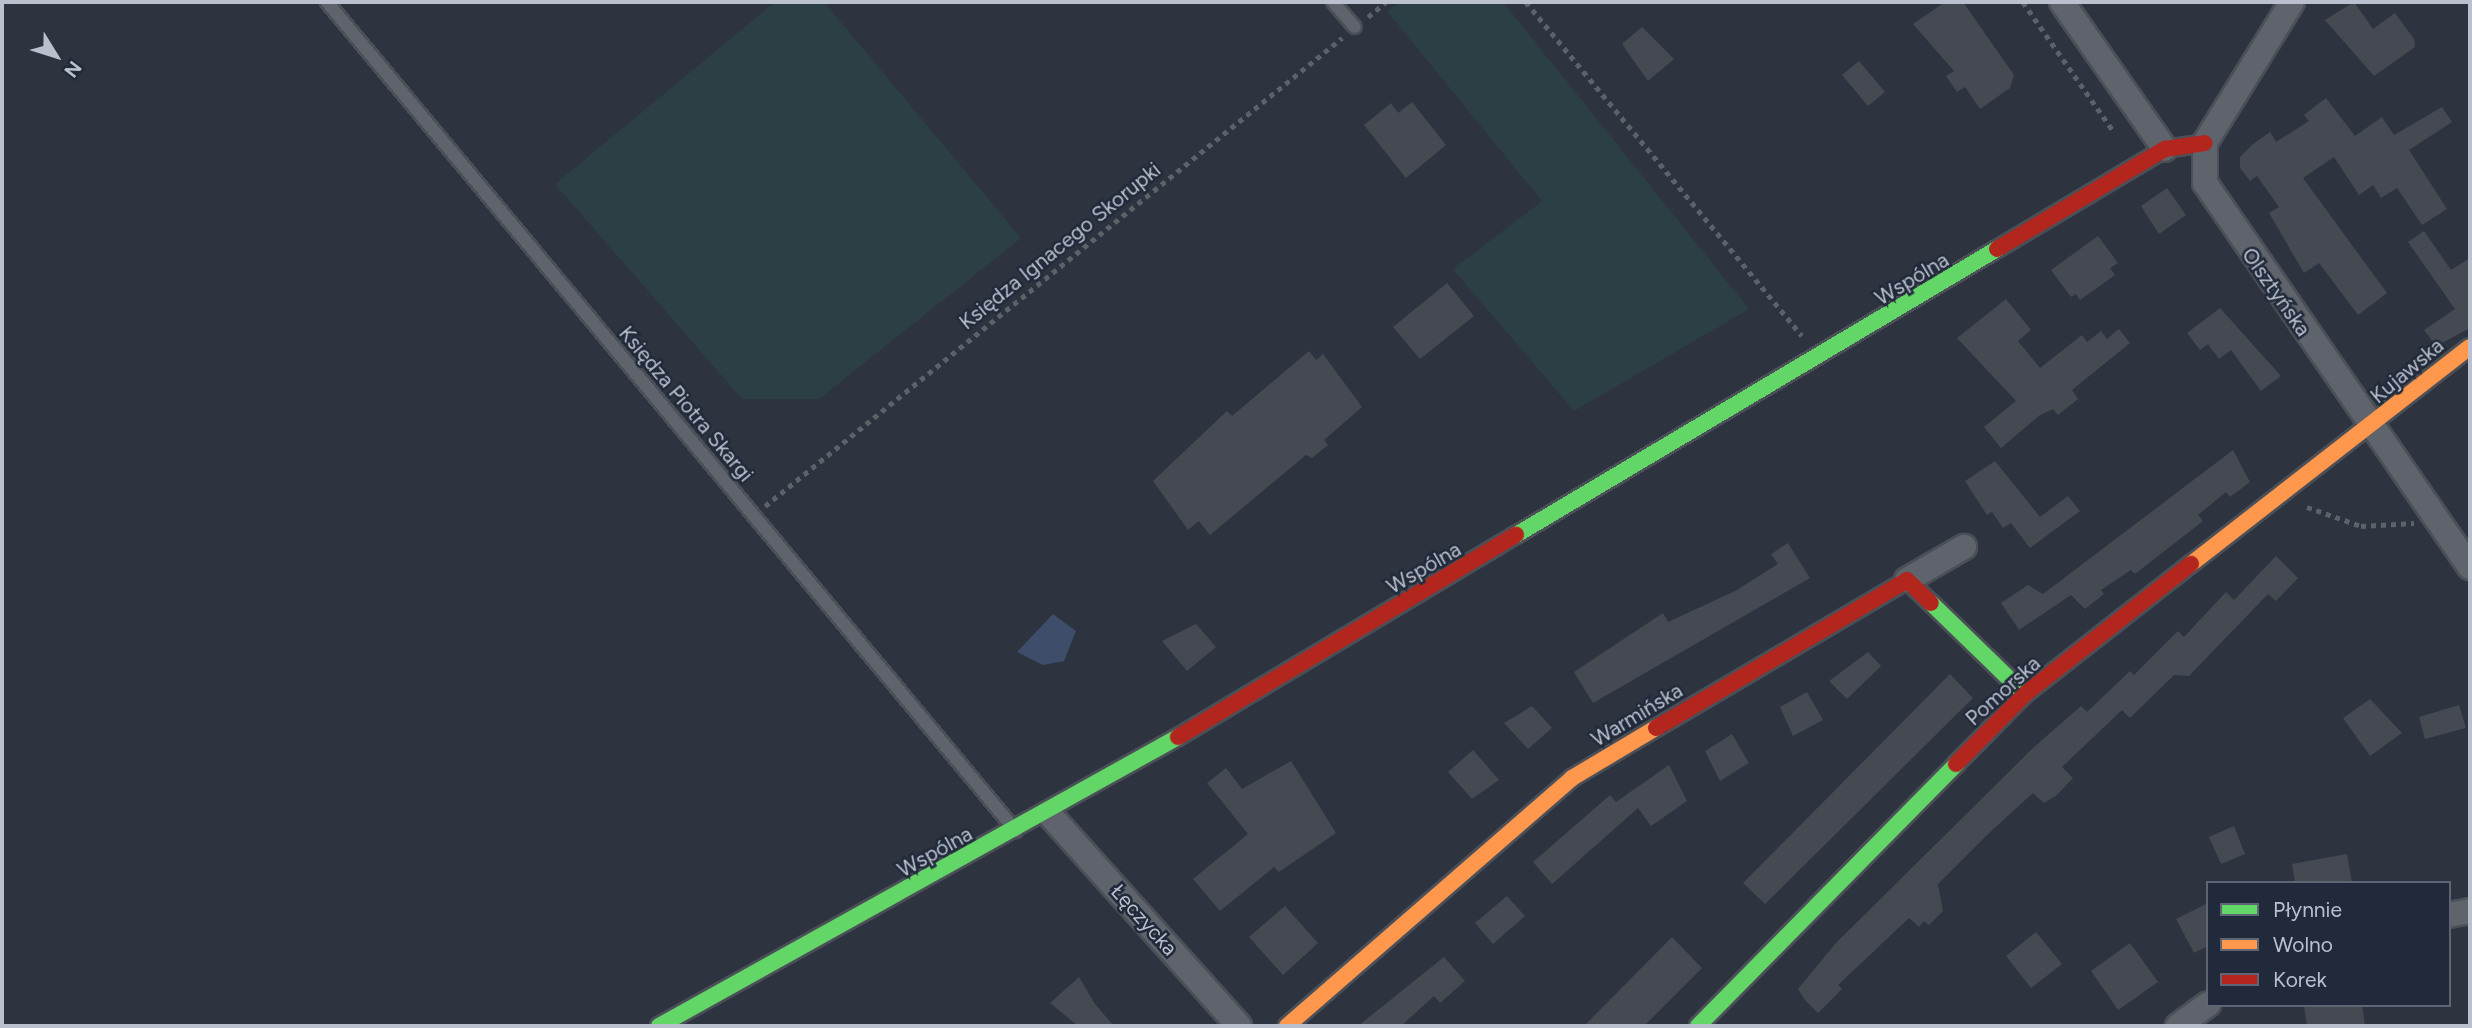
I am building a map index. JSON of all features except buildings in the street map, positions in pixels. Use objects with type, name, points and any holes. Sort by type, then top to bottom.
[{"type":"street","points":[[2062,2],[2165,149]]},
{"type":"street","points":[[2205,143],[2292,2]]},
{"type":"street","name":"Wspólna","points":[[659,1026],[1049,814],[1821,359],[2165,149],[2205,143]]},
{"type":"street","name":"Olsztyńska","points":[[2205,143],[2205,183],[2218,209],[2470,567]]},
{"type":"street","name":"Kujawska","points":[[2372,428],[2470,347]]},
{"type":"street","name":"Pomorska","points":[[1698,1026],[2025,694],[2372,428]]},
{"type":"street","points":[[1964,547],[1908,580],[2025,694]]},
{"type":"street","name":"Warmińska","points":[[1287,1026],[1572,778],[1908,580]]},
{"type":"street","name":"Łęczycka","points":[[1049,814],[1239,1026]]},
{"type":"street","points":[[2451,915],[2470,911]]},
{"type":"street","points":[[2178,1026],[2206,1005]]},
{"type":"lane","name":"Księdza Piotra Skargi","points":[[327,2],[1016,831]]},
{"type":"lane","points":[[1333,2],[1355,27]]},
{"type":"path","name":"Księdza Ignacego Skorupki","points":[[753,515],[1386,2]]},
{"type":"path","points":[[1526,2],[1821,359]]},
{"type":"path","points":[[2023,2],[2114,132]]},
{"type":"path","points":[[2303,506],[2361,526],[2418,521]]},
{"type":"green space","points":[[775,2],[824,2],[1021,238],[819,399],[742,399],[555,184]]},
{"type":"green space","points":[[1400,2],[1503,2],[1749,309],[1574,411],[1453,269],[1542,201],[1387,11]]},
{"type":"water","points":[[1053,614],[1076,631],[1064,661],[1043,665],[1017,652]]},
{"type":"traffic: fast","points":[[1516,535],[1997,249]]},
{"type":"traffic: fast","points":[[1931,603],[2025,694]]},
{"type":"traffic: fast","points":[[659,1026],[1178,737]]},
{"type":"traffic: fast","points":[[1698,1026],[1956,764]]},
{"type":"traffic: slow","points":[[2191,564],[2470,347]]},
{"type":"traffic: slow","points":[[1287,1026],[1572,778],[1656,728]]},
{"type":"traffic: jam","points":[[1997,249],[2165,149],[2205,143]]},
{"type":"traffic: jam","points":[[1178,737],[1516,535]]},
{"type":"traffic: jam","points":[[1956,764],[2025,694],[2191,564]]},
{"type":"traffic: jam","points":[[1656,728],[1907,580],[1931,603]]}]
